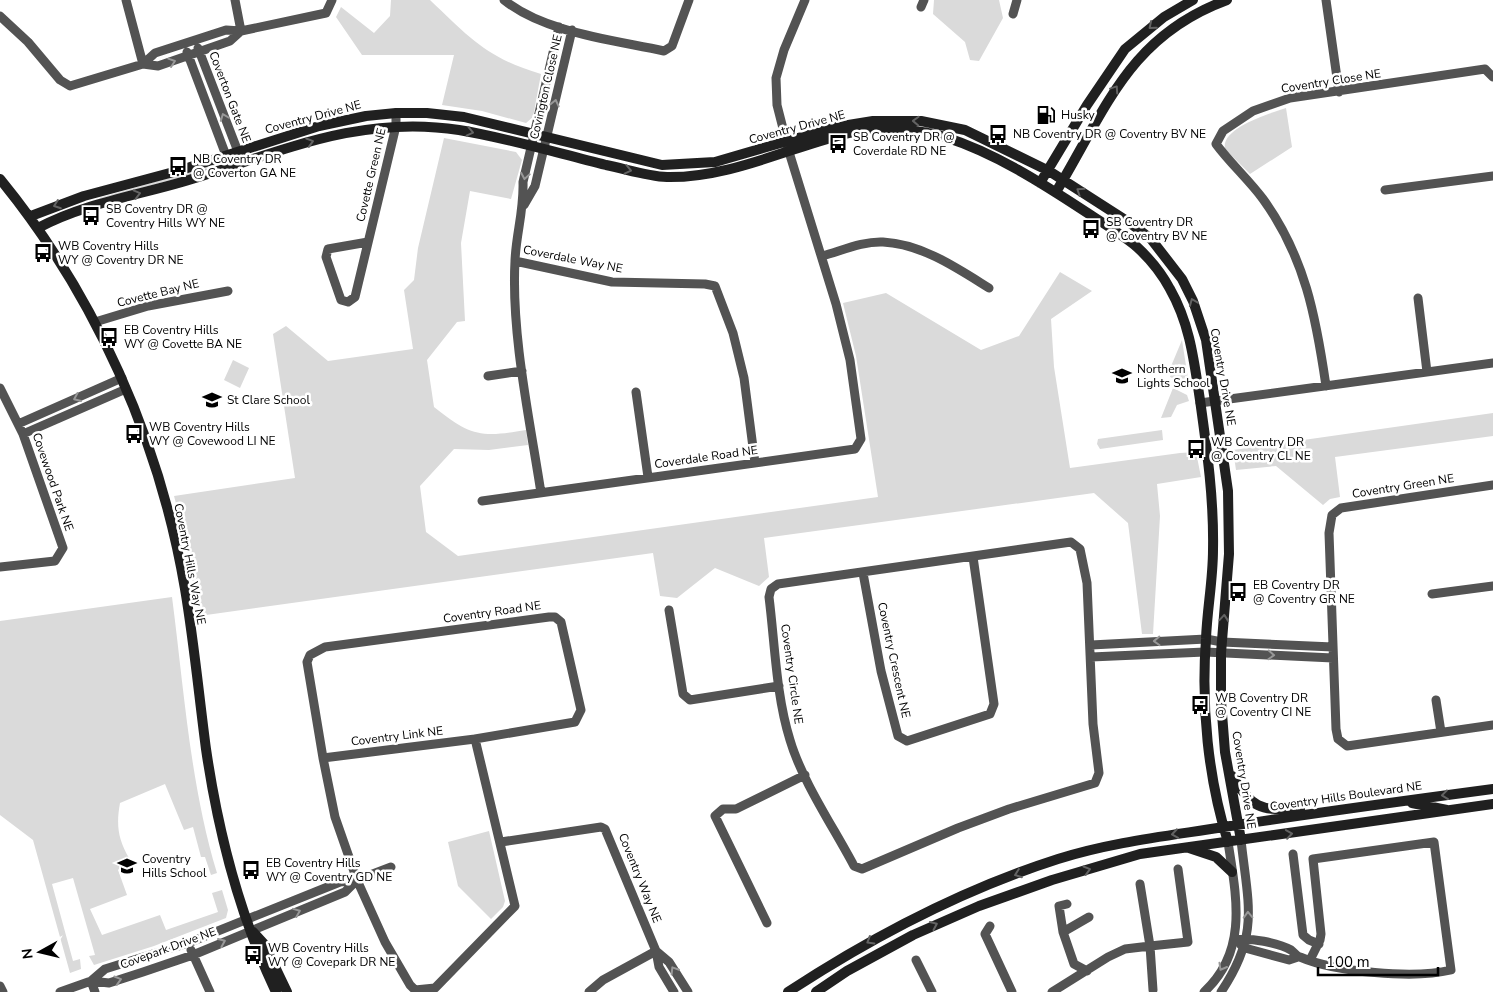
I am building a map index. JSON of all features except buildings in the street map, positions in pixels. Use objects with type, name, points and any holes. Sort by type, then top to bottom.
[{"type":"street","points":[[126,0],[143,64]]},
{"type":"street","points":[[235,0],[241,31]]},
{"type":"street","points":[[143,64],[155,53],[226,30],[241,31],[326,12],[332,0]]},
{"type":"street","name":"Covington Close NE","points":[[504,0],[525,15],[559,27],[664,51],[672,46],[690,0]]},
{"type":"street","name":"Coverdale Road NE","points":[[482,500],[855,449],[861,439],[850,360],[822,256],[787,147],[776,104],[776,78],[784,50],[805,0]]},
{"type":"street","points":[[1013,14],[1017,0]]},
{"type":"street","points":[[1040,183],[1049,171],[1087,105],[1125,49],[1164,16],[1193,0]]},
{"type":"street","points":[[1056,192],[1113,91],[1142,54],[1164,34],[1202,9],[1227,0]]},
{"type":"street","points":[[1326,0],[1339,92]]},
{"type":"street","points":[[0,16],[28,42],[60,80],[70,86],[143,64],[158,66],[230,41],[241,31]]},
{"type":"street","name":"Covington Close NE","points":[[531,147],[559,27]]},
{"type":"street","name":"Covington Close NE","points":[[544,150],[572,30]]},
{"type":"street","name":"Coverton Gate NE","points":[[195,40],[242,162]]},
{"type":"street","name":"Coverton Gate NE","points":[[184,44],[205,104],[230,166]]},
{"type":"street","name":"Coventry Close NE","points":[[1326,386],[1316,322],[1296,256],[1284,230],[1263,199],[1216,144],[1223,131],[1253,111],[1290,98],[1485,69],[1493,78]]},
{"type":"street","points":[[205,104],[218,100]]},
{"type":"street","points":[[1087,105],[1102,111]]},
{"type":"street","name":"Coventry Drive NE","points":[[31,216],[84,196],[343,120],[396,113],[464,117],[662,165],[715,162],[860,130],[888,129],[939,135],[972,147],[1056,192],[1140,250],[1169,287],[1181,310],[1191,342],[1213,493],[1213,554],[1205,652],[1205,702],[1210,756],[1223,827],[1228,842]]},
{"type":"street","name":"Covette Green NE","points":[[368,242],[328,249],[326,257],[342,300],[348,302],[355,297],[396,126],[396,113]]},
{"type":"street","points":[[434,127],[436,114]]},
{"type":"street","name":"Coventry Drive NE","points":[[38,228],[55,219],[90,207],[341,133],[372,127],[434,127],[460,130],[660,177],[697,177],[787,147],[836,127],[873,121],[921,121],[965,130],[1049,171],[1151,239],[1182,279],[1193,301],[1206,340],[1217,400],[1228,491],[1229,536],[1221,653],[1221,701],[1229,771],[1241,840]]},
{"type":"street","points":[[972,147],[978,137]]},
{"type":"street","points":[[531,147],[523,182],[524,206],[515,261],[522,371],[541,493]]},
{"type":"street","points":[[524,206],[535,186],[544,150]]},
{"type":"street","points":[[1385,190],[1493,176]]},
{"type":"street","name":"Coventry Hills Way NE","points":[[0,179],[31,216],[95,322],[122,378],[170,516],[185,589],[207,752],[225,842],[257,953],[276,992]]},
{"type":"street","points":[[84,196],[90,207]]},
{"type":"street","points":[[822,256],[881,242],[903,245],[941,259],[989,288]]},
{"type":"street","name":"Coverdale Way NE","points":[[515,261],[612,282],[705,284],[715,286],[733,333],[744,378],[755,463]]},
{"type":"street","name":"Covette Bay NE","points":[[95,322],[148,306],[228,291]]},
{"type":"street","points":[[1418,298],[1427,372]]},
{"type":"street","points":[[1200,403],[1493,363]]},
{"type":"street","points":[[488,376],[522,371]]},
{"type":"street","points":[[18,424],[122,378]]},
{"type":"street","name":"Covewood Park NE","points":[[0,388],[23,434],[63,548],[55,561],[0,567]]},
{"type":"street","points":[[23,434],[126,389]]},
{"type":"street","points":[[636,392],[648,478]]},
{"type":"street","name":"Coventry Green NE","points":[[1493,485],[1340,508],[1332,515],[1329,533],[1336,729],[1338,739],[1347,746],[1493,725]]},
{"type":"street","name":"Coventry Circle NE","points":[[1071,542],[1080,549],[1087,584],[1091,645],[1092,724],[1099,773],[1095,783],[1087,787],[1009,809],[949,831],[862,869],[854,866],[805,776],[790,742],[779,686],[769,597],[771,590],[778,584],[863,573],[1071,542]]},
{"type":"street","name":"Coventry Crescent NE","points":[[863,573],[881,671],[898,736],[907,741],[990,714],[994,704],[972,557]]},
{"type":"street","points":[[1432,594],[1493,586]]},
{"type":"street","points":[[669,610],[684,694],[690,700],[779,686]]},
{"type":"street","name":"Coventry Road NE","points":[[555,617],[561,622],[581,710],[579,719],[571,724],[475,739],[515,906],[435,988],[415,990],[410,985],[385,942],[357,880],[335,818],[323,758],[307,668],[310,655],[318,650],[555,617]]},
{"type":"street","points":[[1091,645],[1206,639],[1222,642],[1333,647]]},
{"type":"street","points":[[1091,657],[1205,652],[1333,658]]},
{"type":"street","points":[[1436,700],[1440,732]]},
{"type":"street","name":"Coventry Link NE","points":[[323,758],[475,739]]},
{"type":"street","points":[[1229,771],[1246,796],[1254,804],[1266,809],[1326,811]]},
{"type":"street","points":[[767,922],[715,816],[723,809],[736,809],[805,776]]},
{"type":"street","name":"Coventry Hills Boulevard NE","points":[[788,992],[883,934],[973,890],[1058,859],[1121,842],[1326,811],[1493,789]]},
{"type":"street","points":[[1400,801],[1450,811]]},
{"type":"street","points":[[816,992],[847,971],[913,935],[979,906],[1052,880],[1140,854],[1493,804]]},
{"type":"street","name":"Coventry Way NE","points":[[501,842],[601,827],[605,829],[656,951],[659,967],[674,992]]},
{"type":"street","points":[[1221,992],[1237,969],[1248,938],[1248,907],[1241,840]]},
{"type":"street","points":[[1204,992],[1220,972],[1235,940],[1236,907],[1228,842]]},
{"type":"street","points":[[1235,940],[1248,938],[1291,950],[1298,957],[1349,971],[1419,973],[1451,970],[1434,842],[1313,859],[1321,934],[1319,944],[1310,960]]},
{"type":"street","points":[[1186,846],[1216,857],[1232,872]]},
{"type":"street","points":[[1293,854],[1303,935],[1319,944]]},
{"type":"street","points":[[357,880],[391,867]]},
{"type":"street","points":[[1052,992],[1108,957],[1125,949],[1188,942],[1178,869]]},
{"type":"street","name":"Covepark Drive NE","points":[[60,992],[91,981],[105,969],[188,942],[340,882],[357,880]]},
{"type":"street","name":"Covepark Drive NE","points":[[91,981],[109,983],[193,955],[345,892],[357,880]]},
{"type":"street","points":[[1140,884],[1150,946],[1151,991],[1163,992]]},
{"type":"street","points":[[1067,904],[1059,906],[1063,932],[1074,964],[1087,971]]},
{"type":"street","points":[[1063,932],[1089,917]]},
{"type":"street","points":[[990,926],[985,934],[1012,992]]},
{"type":"street","name":"Coventry Hills Way NE","points":[[251,930],[264,944],[287,992]]},
{"type":"street","points":[[1235,940],[1245,948],[1289,960],[1298,957]]},
{"type":"street","points":[[188,942],[210,992]]},
{"type":"street","points":[[589,992],[603,980],[656,951]]},
{"type":"street","name":"Coventry Way NE","points":[[656,951],[669,962],[688,992]]},
{"type":"street","points":[[916,960],[932,992]]},
{"type":"street","points":[[91,981],[95,992]]},
{"type":"street","points":[[0,986],[3,992]]},
{"type":"shaded area","points":[[391,0],[430,0],[468,36],[493,54],[522,68],[541,74],[533,117],[526,123],[482,111],[442,105],[454,55],[362,55],[336,17],[341,7],[374,33],[390,16]]},
{"type":"shaded area","points":[[934,0],[999,0],[1003,18],[979,61],[970,60],[965,42],[933,14]]},
{"type":"shaded area","points":[[1286,108],[1292,147],[1250,174],[1225,149],[1226,141],[1230,134],[1238,128]]},
{"type":"shaded area","points":[[444,138],[516,152],[522,160],[511,199],[470,191],[461,243],[465,321],[457,322],[427,360],[434,407],[446,417],[467,429],[487,434],[526,430],[528,445],[489,450],[454,449],[420,486],[426,532],[458,556],[878,497],[856,356],[843,303],[886,293],[981,350],[1019,336],[1060,272],[1092,291],[1051,319],[1054,367],[1070,468],[1196,452],[1201,477],[1157,484],[1160,516],[1153,634],[1142,634],[1128,523],[1094,493],[764,538],[769,577],[759,586],[715,568],[677,598],[660,596],[653,553],[199,616],[184,533],[174,496],[295,478],[273,334],[286,326],[328,361],[413,349],[404,290],[414,280],[418,248]]},
{"type":"shaded area","points":[[214,165],[216,168],[99,198]]},
{"type":"shaded area","points":[[1182,340],[1189,385],[1170,377],[1172,372],[1169,371]]},
{"type":"shaded area","points":[[233,360],[249,368],[240,388],[224,380]]},
{"type":"shaded area","points":[[1173,388],[1187,395],[1189,401],[1177,405],[1171,417],[1161,418]]},
{"type":"shaded area","points":[[1493,413],[1493,436],[1335,457],[1340,497],[1330,499],[1323,505],[1276,466],[1236,470],[1233,450]]},
{"type":"shaded area","points":[[1162,430],[1163,440],[1100,449],[1097,444],[1098,439]]},
{"type":"shaded area","points":[[172,597],[194,771],[200,805],[217,873],[211,875],[205,857],[201,857],[193,827],[184,830],[165,784],[120,803],[119,832],[122,844],[129,858],[118,870],[127,895],[90,909],[102,935],[160,915],[166,930],[218,912],[212,893],[222,890],[228,910],[226,918],[154,946],[94,965],[89,956],[95,955],[73,878],[52,884],[73,961],[80,959],[81,969],[70,973],[33,840],[0,815],[0,621]]},
{"type":"shaded area","points":[[489,831],[505,901],[503,907],[491,919],[458,886],[448,842]]},
{"type":"place","name":"Husky","points":[[1046,115]]},
{"type":"place","name":"NB Coventry DR @ Coventry BV NE","points":[[998,134]]},
{"type":"place","name":"SB Coventry DR @ Coverdale RD NE","points":[[838,144]]},
{"type":"place","name":"NB Coventry DR @ Coverton GA NE","points":[[178,166]]},
{"type":"place","name":"SB Coventry DR @ Coventry Hills WY NE","points":[[91,216]]},
{"type":"place","name":"SB Coventry DR @ Coventry BV NE","points":[[1091,229]]},
{"type":"place","name":"WB Coventry Hills WY @ Coventry DR NE","points":[[43,253]]},
{"type":"place","name":"EB Coventry Hills WY @ Covette BA NE","points":[[109,337]]},
{"type":"place","name":"Northern Lights School","points":[[1122,376]]},
{"type":"place","name":"St Clare School","points":[[212,400]]},
{"type":"place","name":"WB Coventry Hills WY @ Covewood LI NE","points":[[134,434]]},
{"type":"place","name":"WB Coventry DR @ Coventry CL NE","points":[[1196,449]]},
{"type":"place","name":"EB Coventry DR @ Coventry GR NE","points":[[1238,592]]},
{"type":"place","name":"WB Coventry DR @ Coventry CI NE","points":[[1200,705]]},
{"type":"place","name":"Coventry Hills School","points":[[127,866]]},
{"type":"place","name":"EB Coventry Hills WY @ Coventry GD NE","points":[[251,870]]},
{"type":"place","name":"WB Coventry Hills WY @ Covepark DR NE","points":[[253,955]]}]
